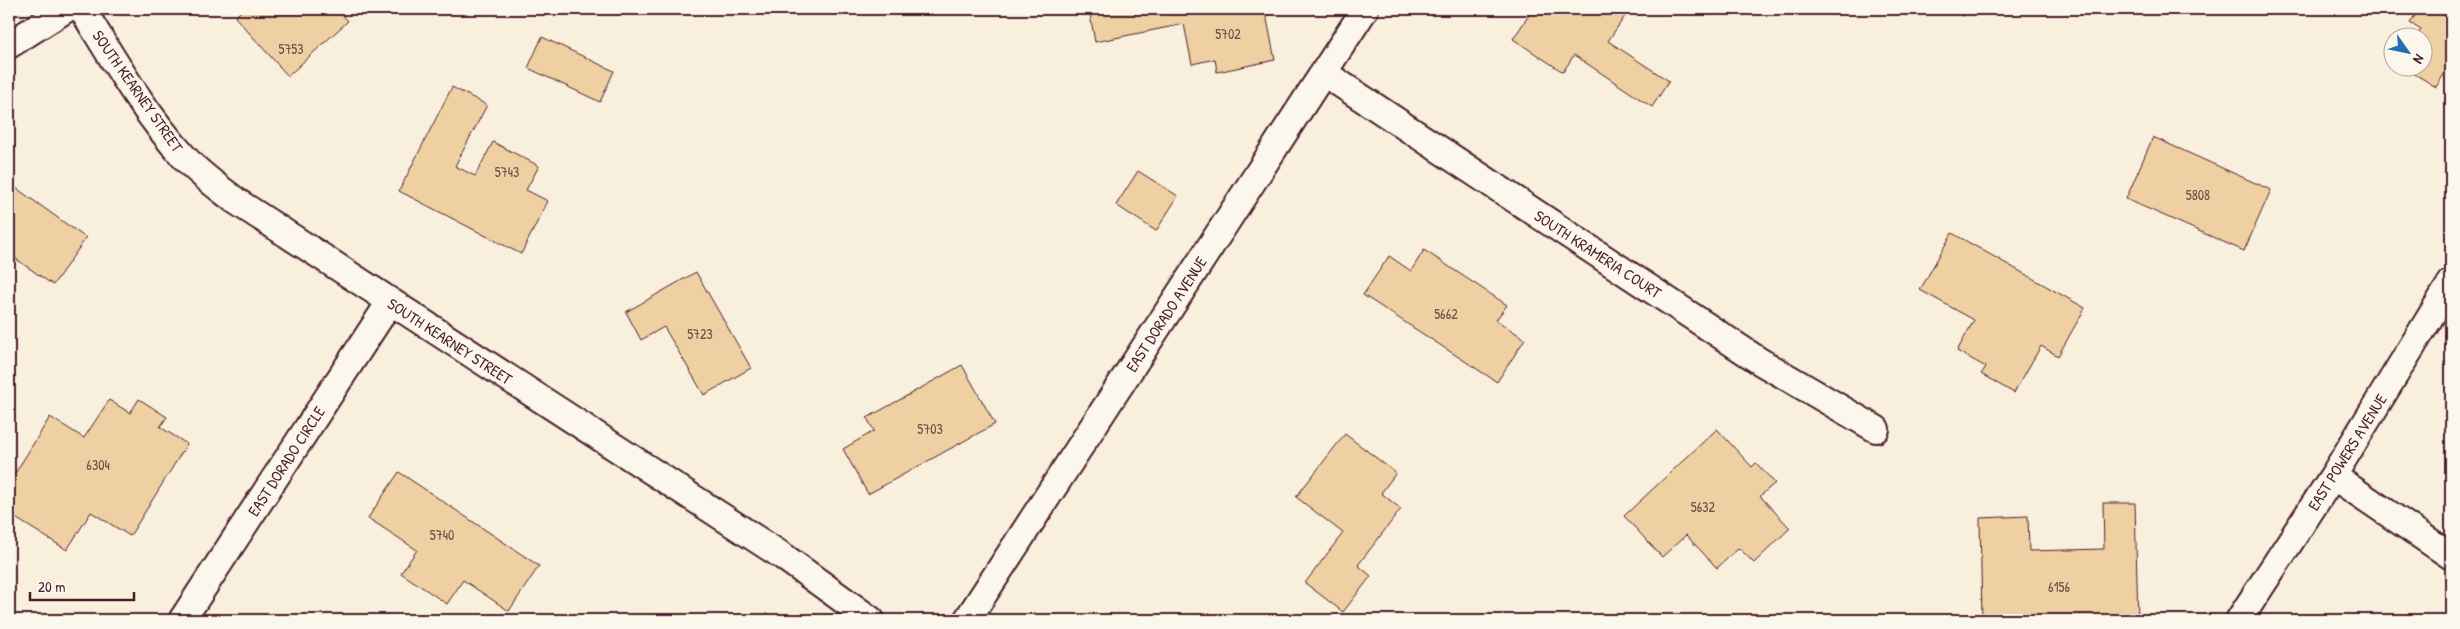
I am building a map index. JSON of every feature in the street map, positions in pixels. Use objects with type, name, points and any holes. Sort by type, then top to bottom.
[{"type":"street","points":[[9,45],[66,9]]},
{"type":"street","name":"SOUTH KEARNEY STREET","points":[[82,9],[147,110],[179,151],[197,170],[236,201],[784,557],[871,620]]},
{"type":"street","name":"EAST DORADO AVENUE","points":[[967,620],[1365,9]]},
{"type":"street","name":"SOUTH KRAMERIA COURT","points":[[1324,73],[1761,362],[1876,429]]},
{"type":"street","name":"EAST POWERS AVENUE","points":[[2239,620],[2333,476],[2451,283]]},
{"type":"street","name":"EAST DORADO CIRCLE","points":[[182,620],[390,302]]},
{"type":"street","points":[[2333,476],[2451,556]]},
{"type":"building","points":[[243,9],[337,9],[348,21],[288,76],[235,17]]},
{"type":"building","points":[[1089,9],[1265,9],[1275,60],[1217,72],[1215,59],[1192,64],[1184,24],[1095,42]]},
{"type":"building","points":[[1533,9],[1614,9],[1625,16],[1608,41],[1669,81],[1652,107],[1574,55],[1563,72],[1513,39]]},
{"type":"building","points":[[1957,9],[1977,9],[1961,16]]},
{"type":"building","points":[[2419,9],[2451,9],[2451,63],[2436,87],[2421,78],[2432,78],[2432,28],[2418,28],[2410,23]]},
{"type":"building","points":[[542,37],[614,71],[600,102],[528,68]]},
{"type":"building","points":[[452,87],[487,105],[455,166],[475,176],[493,142],[539,166],[526,190],[548,201],[521,254],[399,191]]},
{"type":"building","points":[[2153,137],[2271,190],[2244,251],[2126,199]]},
{"type":"building","points":[[1138,171],[1178,196],[1156,231],[1116,205]]},
{"type":"building","points":[[9,183],[86,238],[53,285],[9,254]]},
{"type":"building","points":[[1952,233],[2085,308],[2058,356],[2041,346],[2014,393],[1981,374],[1986,367],[1957,351],[1974,320],[1920,290]]},
{"type":"building","points":[[1424,250],[1507,305],[1496,320],[1525,339],[1497,382],[1363,295],[1389,256],[1411,271]]},
{"type":"building","points":[[696,272],[751,368],[704,395],[664,327],[641,340],[626,312]]},
{"type":"building","points":[[962,365],[995,424],[868,494],[843,449],[874,431],[867,418]]},
{"type":"building","points":[[139,399],[167,417],[160,427],[187,444],[130,536],[91,512],[67,550],[9,514],[9,483],[50,417],[84,438],[109,400],[130,413]]},
{"type":"building","points":[[1717,429],[1752,467],[1756,463],[1775,483],[1760,496],[1790,528],[1754,563],[1739,548],[1717,568],[1686,535],[1662,557],[1624,516]]},
{"type":"building","points":[[1345,434],[1396,473],[1381,493],[1401,509],[1358,565],[1371,576],[1343,612],[1305,583],[1343,533],[1296,497]]},
{"type":"building","points":[[399,472],[539,566],[509,611],[463,580],[447,604],[401,573],[417,550],[368,518]]},
{"type":"building","points":[[2103,503],[2135,503],[2138,620],[1982,620],[1980,518],[2028,516],[2029,551],[2104,549]]}]
